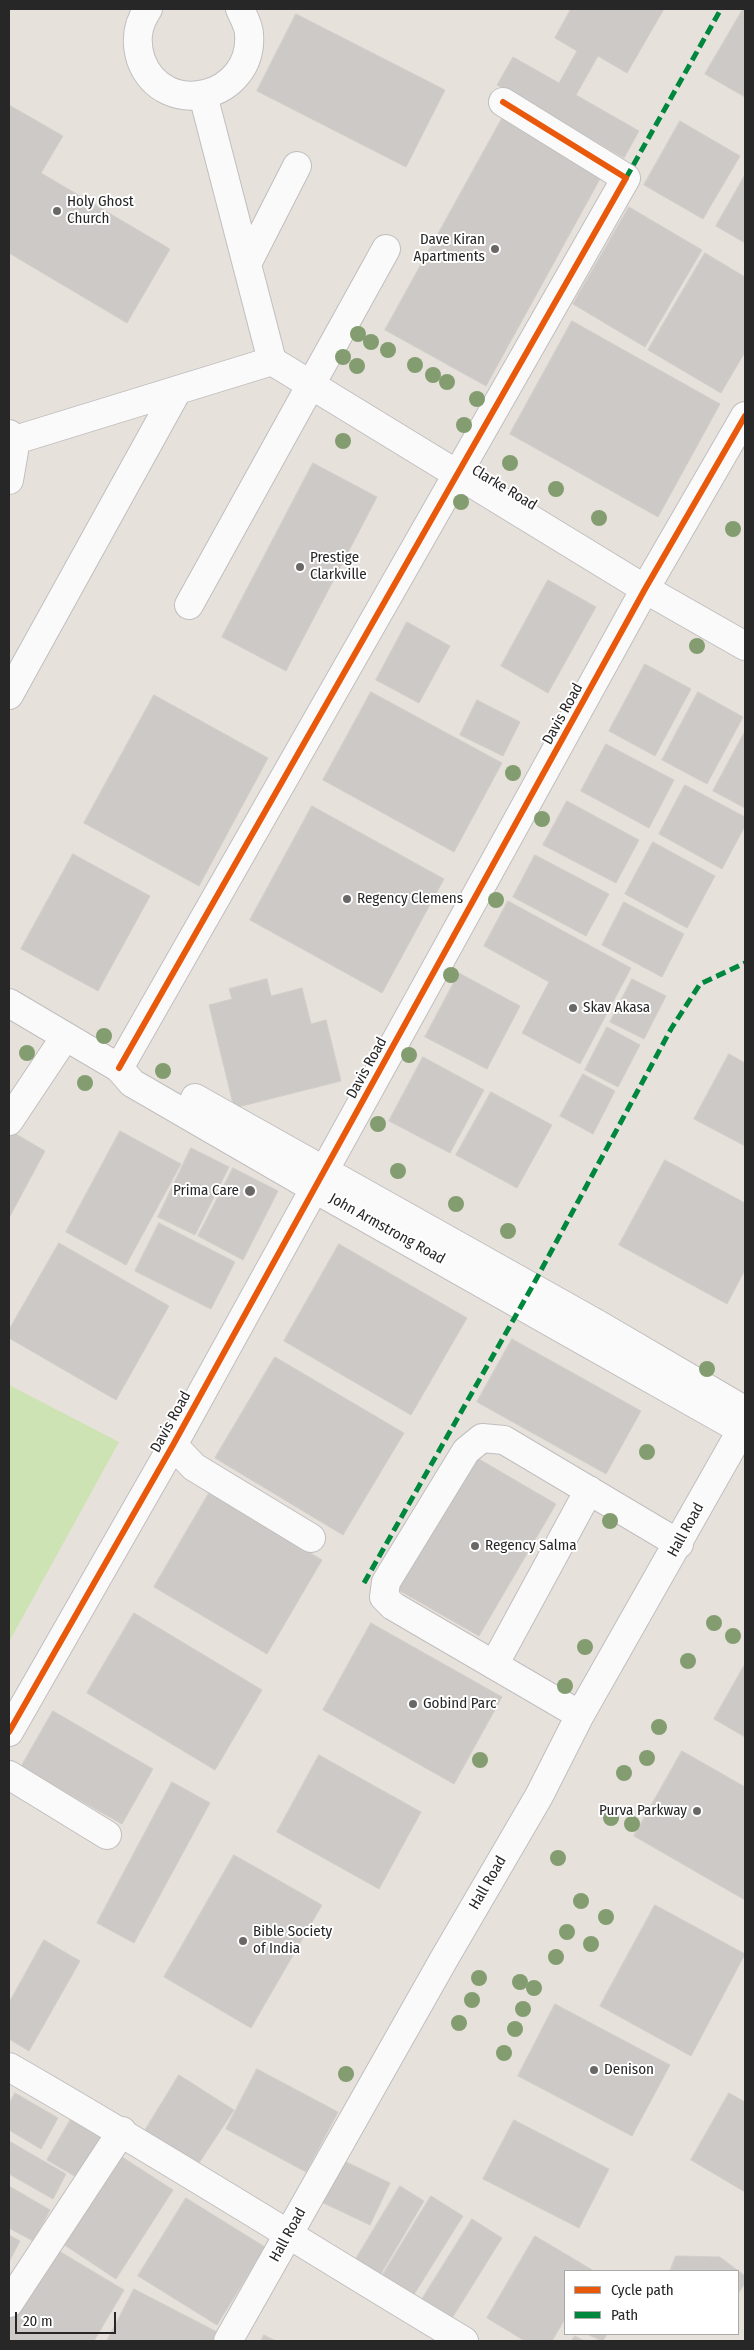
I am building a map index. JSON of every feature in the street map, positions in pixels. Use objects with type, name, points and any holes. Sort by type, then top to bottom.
[{"type":"street","points":[[148,9],[140,22],[137,46],[146,71],[163,88],[187,97],[212,94],[233,80],[246,58],[249,33],[240,9]]},
{"type":"street","points":[[9,480],[14,452],[11,438],[272,362],[203,95]]},
{"type":"street","points":[[119,1068],[626,178],[503,102]]},
{"type":"street","points":[[247,264],[297,166]]},
{"type":"street","points":[[189,604],[312,386],[386,249]]},
{"type":"street","name":"Clarke Road","points":[[272,362],[646,589],[745,646]]},
{"type":"street","points":[[9,695],[177,390]]},
{"type":"street","name":"Davis Road","points":[[9,1732],[173,1445],[646,589],[745,416]]},
{"type":"street","name":"John Armstrong Road","points":[[9,1003],[119,1068],[132,1083],[319,1180],[744,1424]]},
{"type":"street","points":[[9,1121],[65,1037]]},
{"type":"street","name":"Hall Road","points":[[228,2341],[444,1959],[539,1796],[580,1715],[679,1544],[744,1424]]},
{"type":"street","points":[[580,1715],[393,1606],[384,1597],[386,1582],[466,1450],[482,1438],[504,1440],[679,1544]]},
{"type":"street","points":[[173,1445],[194,1467],[311,1538]]},
{"type":"street","points":[[494,1665],[589,1490]]},
{"type":"street","points":[[9,1776],[107,1835]]},
{"type":"street","points":[[9,2067],[122,2131],[288,2235],[464,2341]]},
{"type":"street","points":[[9,2303],[122,2131]]},
{"type":"green space","points":[[9,1385],[119,1442],[9,1642]]},
{"type":"building","points":[[571,9],[664,9],[627,73],[598,56],[576,95],[639,131],[624,158],[497,85],[513,57],[559,83],[577,51],[555,38]]},
{"type":"building","points":[[743,9],[745,9],[745,97],[705,74]]},
{"type":"building","points":[[296,14],[445,90],[406,167],[257,91]]},
{"type":"building","name":"Holy Ghost Church","points":[[9,105],[63,136],[41,173],[170,249],[127,323],[9,253]]},
{"type":"building","name":"Dave Kiran Apartments","points":[[505,113],[606,168],[486,386],[385,330]]},
{"type":"building","points":[[680,121],[740,156],[703,219],[644,185]]},
{"type":"building","points":[[745,175],[745,243],[716,226]]},
{"type":"building","points":[[629,207],[702,250],[645,347],[573,304]]},
{"type":"building","points":[[705,253],[745,277],[745,352],[721,393],[648,350]]},
{"type":"building","points":[[572,321],[720,404],[658,517],[510,434]]},
{"type":"building","name":"Prestige Clarkville","points":[[313,463],[377,497],[286,671],[222,637]]},
{"type":"building","points":[[548,580],[596,607],[548,693],[501,666]]},
{"type":"building","points":[[407,622],[450,646],[419,703],[376,680]]},
{"type":"building","points":[[645,664],[691,689],[655,756],[609,731]]},
{"type":"building","points":[[371,692],[502,763],[454,852],[323,780]]},
{"type":"building","points":[[698,692],[743,717],[707,784],[662,760]]},
{"type":"building","points":[[154,695],[268,758],[199,886],[84,823]]},
{"type":"building","points":[[477,700],[520,722],[503,756],[460,735]]},
{"type":"building","points":[[745,731],[745,808],[713,791]]},
{"type":"building","points":[[606,744],[674,780],[649,828],[581,791]]},
{"type":"building","points":[[685,785],[745,817],[745,826],[722,869],[659,834]]},
{"type":"building","points":[[567,801],[639,840],[616,883],[543,845]]},
{"type":"building","name":"Regency Clemens","points":[[312,806],[444,879],[382,993],[250,920]]},
{"type":"building","points":[[653,842],[715,876],[687,928],[625,894]]},
{"type":"building","points":[[73,854],[150,896],[98,991],[21,949]]},
{"type":"building","points":[[535,855],[609,894],[586,936],[513,897]]},
{"type":"building","name":"Skav Akasa","points":[[508,901],[631,968],[580,1064],[522,1033],[549,982],[484,946]]},
{"type":"building","points":[[624,902],[684,934],[662,977],[602,945]]},
{"type":"building","points":[[459,973],[520,1006],[487,1069],[425,1037]]},
{"type":"building","points":[[267,979],[271,996],[302,988],[311,1024],[326,1020],[341,1081],[234,1108],[209,1005],[232,999],[229,989]]},
{"type":"building","points":[[632,979],[666,996],[644,1039],[610,1022]]},
{"type":"building","points":[[607,1027],[640,1045],[618,1087],[585,1070]]},
{"type":"building","points":[[729,1054],[745,1063],[745,1146],[694,1119]]},
{"type":"building","points":[[423,1057],[484,1090],[450,1153],[389,1121]]},
{"type":"building","points":[[583,1074],[615,1091],[593,1134],[560,1116]]},
{"type":"building","points":[[491,1092],[552,1125],[517,1188],[456,1155]]},
{"type":"building","points":[[9,1130],[45,1151],[9,1218]]},
{"type":"building","points":[[120,1131],[181,1164],[126,1265],[66,1232]]},
{"type":"building","points":[[191,1148],[229,1167],[195,1235],[158,1217]]},
{"type":"building","points":[[665,1160],[745,1203],[745,1270],[727,1304],[619,1245]]},
{"type":"building","points":[[233,1168],[278,1191],[243,1260],[198,1236]]},
{"type":"building","points":[[159,1223],[235,1262],[211,1309],[135,1271]]},
{"type":"building","points":[[59,1243],[169,1306],[116,1400],[9,1338],[9,1330]]},
{"type":"building","points":[[339,1244],[467,1318],[411,1415],[284,1341]]},
{"type":"building","points":[[512,1339],[641,1411],[606,1474],[477,1402]]},
{"type":"building","points":[[275,1357],[404,1433],[343,1535],[215,1458]]},
{"type":"building","name":"Regency Salma","points":[[472,1455],[556,1504],[479,1636],[395,1588]]},
{"type":"building","points":[[209,1493],[322,1560],[267,1654],[154,1587]]},
{"type":"building","points":[[134,1613],[262,1690],[215,1770],[87,1693]]},
{"type":"building","name":"Gobind Parc","points":[[371,1623],[502,1697],[454,1784],[323,1710]]},
{"type":"building","points":[[745,1664],[745,1737],[714,1719]]},
{"type":"building","points":[[53,1711],[153,1769],[122,1824],[21,1767]]},
{"type":"building","name":"Purva Parkway","points":[[682,1751],[745,1787],[745,1900],[634,1836]]},
{"type":"building","points":[[319,1755],[421,1812],[379,1889],[277,1832]]},
{"type":"building","points":[[172,1782],[210,1803],[134,1943],[97,1923]]},
{"type":"building","name":"Bible Society of India","points":[[234,1855],[322,1905],[251,2028],[164,1977]]},
{"type":"building","points":[[655,1905],[745,1954],[691,2056],[600,2006]]},
{"type":"building","points":[[44,1940],[80,1961],[29,2051],[9,2039],[9,2003]]},
{"type":"building","name":"Denison","points":[[555,2004],[670,2065],[632,2136],[518,2076]]},
{"type":"building","points":[[257,2069],[338,2112],[306,2172],[226,2129]]},
{"type":"building","points":[[179,2075],[234,2110],[197,2166],[144,2132]]},
{"type":"building","points":[[15,2093],[58,2118],[41,2149],[9,2130],[9,2104]]},
{"type":"building","points":[[729,2093],[745,2102],[745,2192],[691,2160]]},
{"type":"building","points":[[71,2119],[102,2136],[78,2178],[47,2160]]},
{"type":"building","points":[[514,2120],[609,2169],[579,2228],[483,2179]]},
{"type":"building","points":[[9,2141],[66,2174],[53,2199],[9,2174]]},
{"type":"building","points":[[116,2153],[173,2190],[116,2279],[60,2242]]},
{"type":"building","points":[[338,2158],[390,2183],[370,2225],[317,2200]]},
{"type":"building","points":[[9,2186],[50,2210],[33,2241],[9,2228]]},
{"type":"building","points":[[400,2186],[424,2201],[379,2277],[354,2262]]},
{"type":"building","points":[[431,2196],[463,2216],[413,2296],[382,2276]]},
{"type":"building","points":[[186,2198],[265,2247],[217,2325],[138,2276]]},
{"type":"building","points":[[472,2219],[502,2238],[449,2323],[419,2304]]},
{"type":"building","points":[[9,2235],[20,2241],[9,2262]]},
{"type":"building","points":[[535,2236],[592,2270],[564,2270],[564,2321],[552,2341],[525,2341],[487,2318]]},
{"type":"building","points":[[49,2245],[124,2290],[94,2341],[9,2341],[9,2312]]},
{"type":"building","points":[[676,2256],[720,2257],[737,2270],[670,2270]]},
{"type":"building","points":[[739,2271],[745,2276],[745,2283],[739,2292]]},
{"type":"building","points":[[134,2289],[219,2333],[215,2341],[107,2341]]},
{"type":"building","points":[[264,2335],[276,2341],[261,2341]]},
{"type":"building","points":[[589,2335],[606,2335],[603,2341]]},
{"type":"building","points":[[575,2336],[584,2341],[571,2341]]},
{"type":"marked path","points":[[626,178],[721,9]]},
{"type":"marked path","points":[[364,1583],[532,1287],[671,1029],[700,984],[745,963]]},
{"type":"cycle path","points":[[119,1068],[626,178],[503,102]]},
{"type":"cycle path","points":[[9,1732],[173,1445],[645,589],[745,416]]},
{"type":"place","name":"Holy Ghost Church","points":[[57,211]]},
{"type":"place","name":"Dave Kiran Apartments","points":[[495,249]]},
{"type":"place","name":"Prestige Clarkville","points":[[300,567]]},
{"type":"place","name":"Regency Clemens","points":[[347,899]]},
{"type":"place","name":"Skav Akasa","points":[[573,1008]]},
{"type":"place","name":"Prima Care","points":[[250,1191]]},
{"type":"place","name":"Regency Salma","points":[[475,1546]]},
{"type":"place","name":"Gobind Parc","points":[[413,1704]]},
{"type":"place","name":"Purva Parkway","points":[[697,1811]]},
{"type":"place","name":"Bible Society of India","points":[[243,1941]]},
{"type":"place","name":"Denison","points":[[594,2070]]}]
